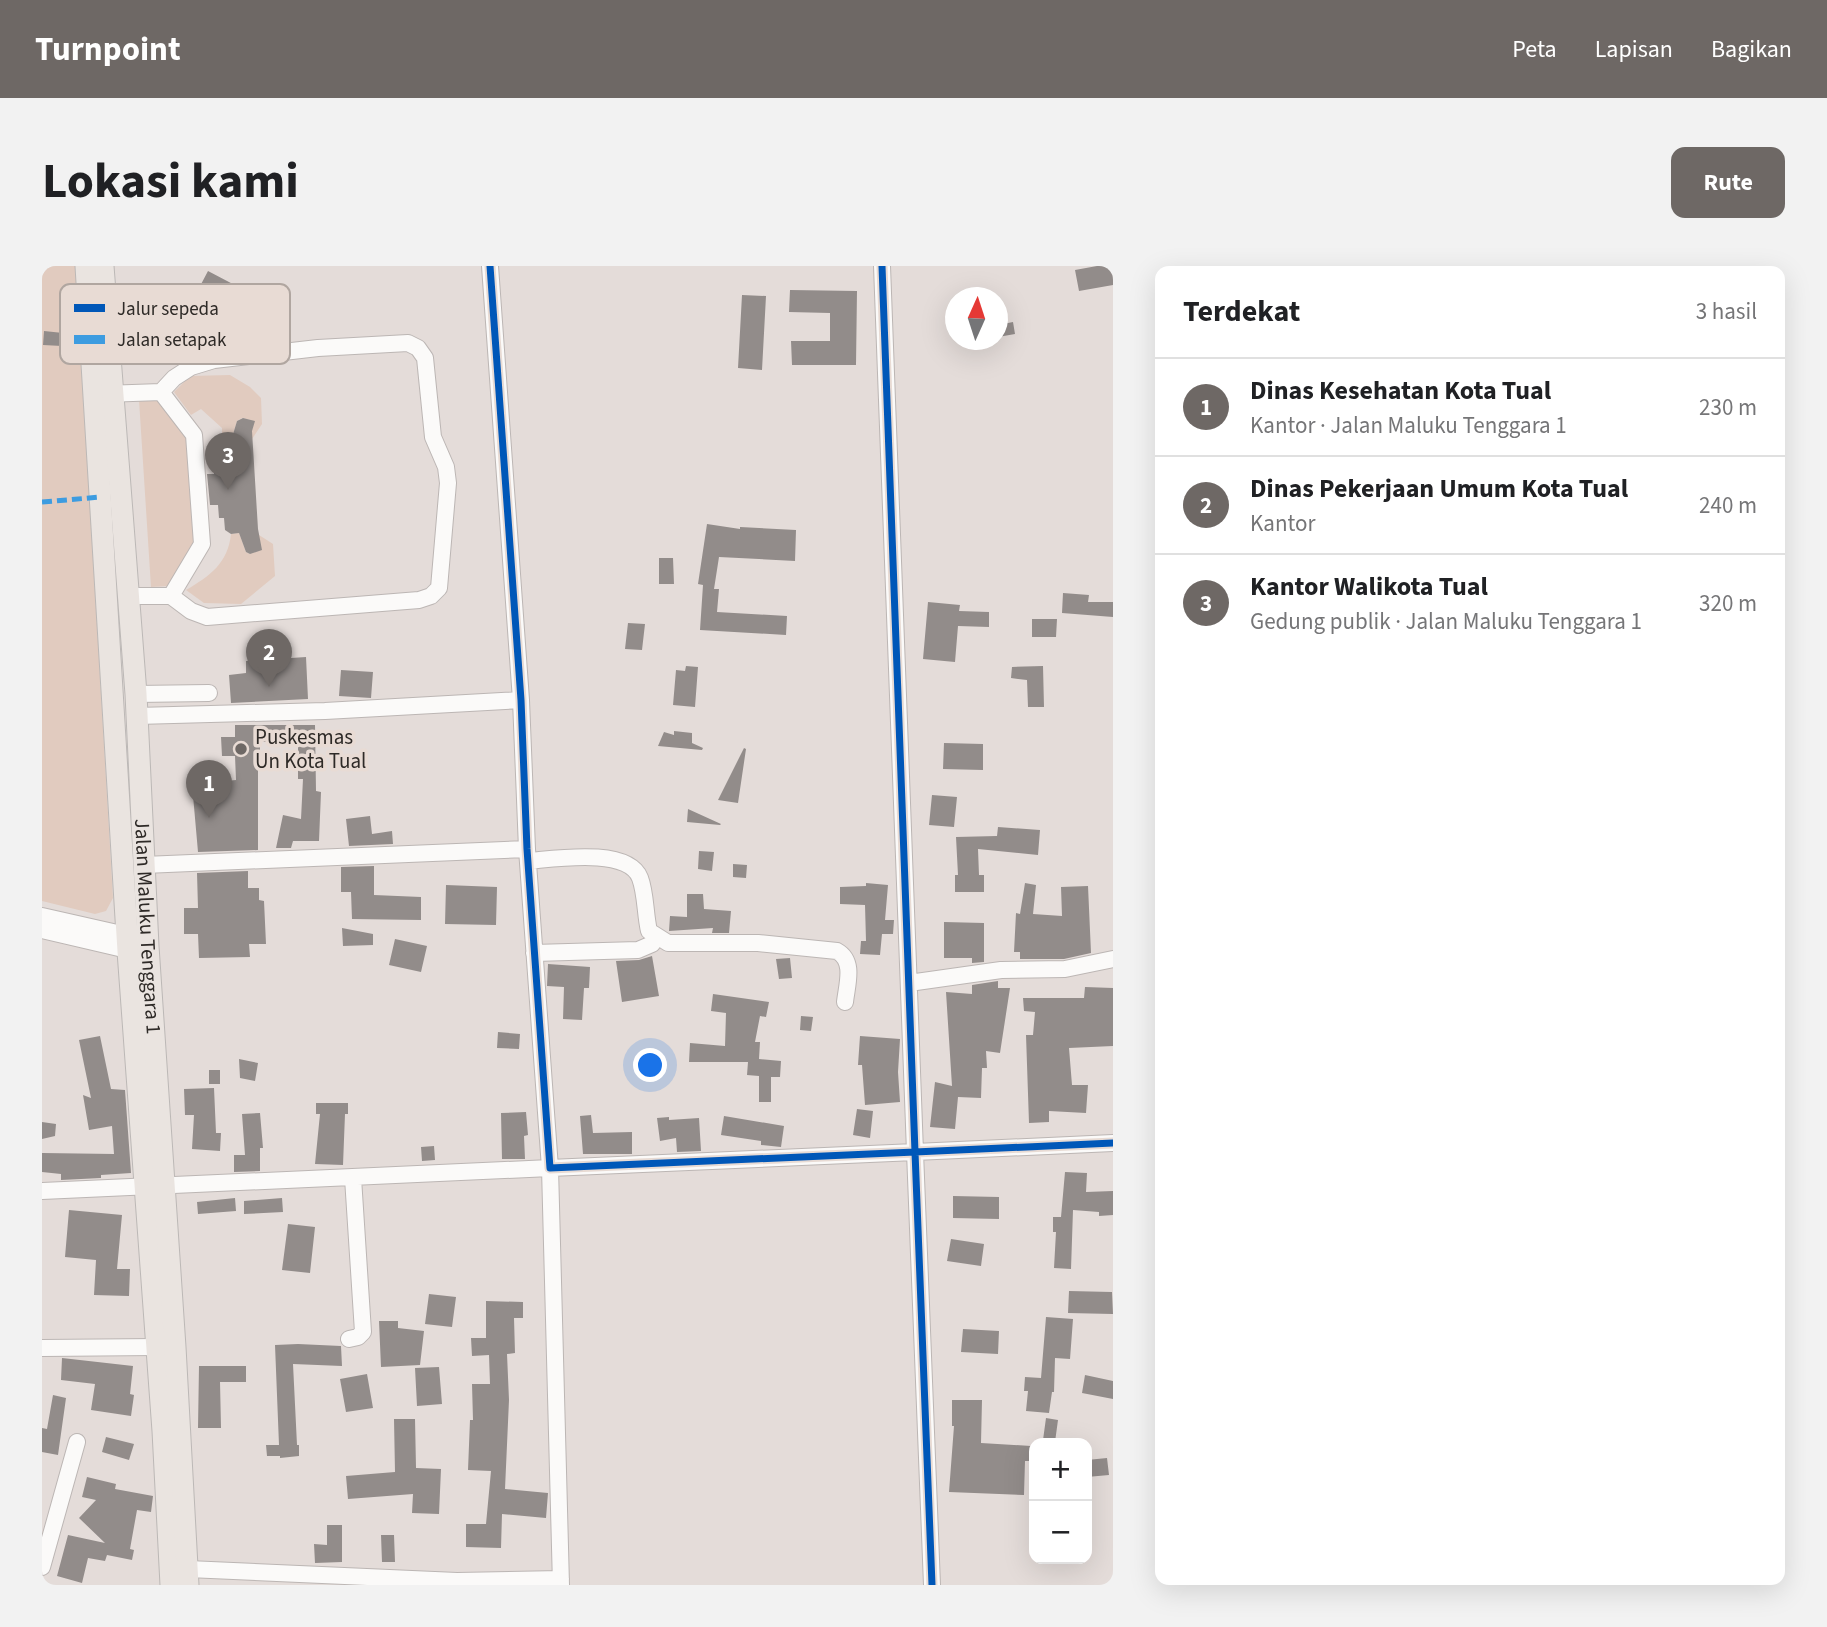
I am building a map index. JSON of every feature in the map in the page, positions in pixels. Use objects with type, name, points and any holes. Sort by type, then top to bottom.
[{"type":"main road","name":"Jalan Maluku Tenggara 1","points":[[86,266],[89,284]]},
{"type":"main road","name":"Jalan Maluku Tenggara 1","points":[[103,266],[103,284]]},
{"type":"main road","name":"Jalan Maluku Tenggara 1","points":[[100,364],[129,596],[136,694],[144,866],[138,945]]},
{"type":"main road","name":"Jalan Maluku Tenggara 1","points":[[104,364],[138,945],[155,1184],[175,1347],[188,1577]]},
{"type":"main road","name":"Jalan Maluku Tenggara 1","points":[[155,1184],[157,1347],[171,1585]]},
{"type":"street","points":[[188,1577],[561,1582],[550,1168],[527,855],[520,700],[490,266]]},
{"type":"street","points":[[883,266],[932,1585]]},
{"type":"street","points":[[129,596],[171,596],[191,611],[207,617],[406,601],[431,596],[439,588],[448,483],[446,467],[433,437],[425,358],[418,348],[408,343],[290,351]]},
{"type":"street","points":[[104,394],[161,392],[174,378],[201,364]]},
{"type":"street","points":[[161,392],[194,435],[202,544],[171,596]]},
{"type":"street","points":[[136,694],[209,693]]},
{"type":"street","points":[[137,716],[326,711],[520,700]]},
{"type":"street","points":[[144,866],[527,855],[593,857],[623,862],[633,867],[640,877],[649,931],[656,938],[668,943],[758,943],[837,951],[845,956],[848,962],[845,1002]]},
{"type":"street","points":[[42,916],[138,945]]},
{"type":"street","points":[[42,930],[138,945]]},
{"type":"street","points":[[534,953],[638,950],[652,944],[656,938]]},
{"type":"street","points":[[909,983],[1000,970],[1065,969],[1113,959]]},
{"type":"street","points":[[42,1191],[1113,1143]]},
{"type":"street","points":[[349,1339],[358,1337],[363,1332],[353,1178]]},
{"type":"street","points":[[42,1348],[157,1347]]},
{"type":"street","points":[[42,1567],[78,1442]]},
{"type":"shaded area","points":[[42,266],[76,266],[77,284],[60,284],[60,364],[82,364],[113,898],[106,911],[95,914],[42,901]]},
{"type":"shaded area","points":[[230,375],[250,387],[261,398],[262,424],[252,439],[249,439],[254,423],[242,418],[237,421],[231,441],[222,441],[222,428],[201,409],[191,415],[174,392],[190,376]]},
{"type":"shaded area","points":[[157,399],[187,437],[194,543],[169,586],[151,587],[139,400]]},
{"type":"shaded area","points":[[239,533],[246,552],[250,554],[259,535],[273,544],[275,576],[241,604],[204,603],[186,590],[216,568],[226,553],[231,534]]},
{"type":"building","points":[[1113,266],[1113,285],[1079,291],[1075,270]]},
{"type":"building","points":[[208,271],[233,284],[201,284]]},
{"type":"building","points":[[790,290],[857,291],[856,365],[792,365],[791,341],[830,341],[830,313],[789,312]]},
{"type":"building","points":[[742,295],[766,296],[762,370],[738,368]]},
{"type":"building","points":[[1013,322],[1015,334],[1008,335],[1008,323]]},
{"type":"building","points":[[44,331],[60,333],[60,346],[43,345]]},
{"type":"building","points":[[243,418],[255,421],[252,431],[258,529],[262,550],[250,554],[246,552],[239,533],[231,534],[225,530],[224,518],[219,518],[218,505],[210,505],[207,474],[214,474],[213,458],[219,457],[218,446],[222,441],[231,441],[237,421]]},
{"type":"building","points":[[707,524],[740,529],[796,530],[795,561],[719,557],[714,589],[719,589],[717,612],[787,616],[786,635],[700,630],[703,585],[698,584]]},
{"type":"building","points":[[659,558],[673,558],[674,584],[659,584]]},
{"type":"building","points":[[1063,593],[1089,595],[1088,602],[1113,602],[1113,617],[1062,613]]},
{"type":"building","points":[[928,602],[960,605],[959,611],[989,612],[989,627],[958,626],[955,662],[923,659]]},
{"type":"building","points":[[1032,619],[1057,619],[1056,637],[1032,637]]},
{"type":"building","points":[[628,623],[645,624],[642,650],[625,649]]},
{"type":"building","points":[[306,657],[308,699],[231,703],[229,675],[246,673],[246,661]]},
{"type":"building","points":[[686,666],[698,667],[695,707],[673,705],[676,670],[685,671]]},
{"type":"building","points":[[1043,666],[1044,707],[1028,707],[1027,680],[1011,678],[1012,667]]},
{"type":"building","points":[[341,670],[373,672],[371,698],[339,696]]},
{"type":"building","points":[[235,725],[315,725],[316,791],[321,792],[319,841],[293,841],[291,848],[276,848],[283,815],[301,819],[303,779],[298,779],[298,742],[260,742],[258,850],[198,852],[192,784],[236,780],[235,756],[222,756],[221,737],[235,737]]},
{"type":"building","points":[[674,731],[692,733],[692,743],[703,748],[702,750],[658,746],[664,732],[674,735]]},
{"type":"building","points":[[944,743],[983,744],[983,770],[943,769]]},
{"type":"building","points":[[744,748],[738,803],[718,800]]},
{"type":"building","points":[[932,795],[957,797],[954,827],[929,825]]},
{"type":"building","points":[[688,809],[721,824],[687,822]]},
{"type":"building","points":[[370,816],[372,834],[392,831],[393,844],[349,846],[346,819]]},
{"type":"building","points":[[998,827],[1040,830],[1038,855],[978,849],[979,875],[984,875],[984,892],[955,892],[955,875],[958,875],[956,837],[997,836]]},
{"type":"building","points":[[699,851],[714,852],[712,871],[698,869]]},
{"type":"building","points":[[733,864],[747,865],[746,878],[733,877]]},
{"type":"building","points":[[374,866],[374,895],[421,897],[421,920],[352,919],[351,892],[341,892],[341,867]]},
{"type":"building","points":[[248,871],[248,888],[259,888],[259,900],[264,901],[266,944],[249,944],[250,957],[199,958],[198,934],[184,934],[184,908],[198,908],[197,873]]},
{"type":"building","points":[[866,883],[888,885],[885,920],[894,920],[893,934],[882,934],[880,955],[860,954],[861,941],[866,941],[865,905],[840,904],[840,887],[866,886]]},
{"type":"building","points":[[1025,883],[1036,885],[1033,914],[1062,916],[1061,887],[1088,886],[1091,953],[1064,959],[1020,959],[1020,952],[1014,952],[1016,913],[1020,914]]},
{"type":"building","points":[[446,885],[497,887],[496,925],[445,924]]},
{"type":"building","points":[[687,894],[703,894],[704,909],[731,911],[729,933],[712,933],[713,928],[669,931],[670,916],[687,917]]},
{"type":"building","points":[[944,922],[984,923],[984,962],[972,963],[972,958],[944,958]]},
{"type":"building","points":[[342,928],[373,934],[373,945],[343,946]]},
{"type":"building","points":[[395,939],[427,946],[421,972],[389,965]]},
{"type":"building","points":[[652,956],[659,996],[622,1002],[616,961],[639,960]]},
{"type":"building","points":[[790,958],[792,978],[779,979],[776,959]]},
{"type":"building","points":[[548,964],[590,967],[589,988],[584,988],[582,1020],[563,1019],[564,987],[547,986]]},
{"type":"building","points":[[998,981],[998,988],[1010,988],[1000,1053],[986,1051],[987,1068],[982,1068],[981,1098],[958,1097],[955,1129],[930,1127],[935,1082],[952,1086],[946,992],[972,994],[972,985]]},
{"type":"building","points":[[1085,987],[1113,988],[1113,1046],[1069,1048],[1072,1085],[1088,1085],[1086,1113],[1049,1111],[1049,1122],[1029,1123],[1026,1035],[1033,1035],[1035,1012],[1024,1011],[1023,998],[1084,998]]},
{"type":"building","points":[[713,994],[769,1002],[766,1017],[760,1016],[755,1042],[760,1042],[759,1059],[781,1061],[780,1077],[771,1077],[771,1102],[759,1102],[759,1076],[747,1075],[748,1062],[689,1062],[690,1043],[725,1046],[726,1013],[711,1011]]},
{"type":"building","points":[[801,1016],[813,1017],[811,1031],[800,1030]]},
{"type":"building","points":[[498,1032],[520,1034],[519,1049],[497,1048]]},
{"type":"building","points":[[100,1036],[111,1089],[125,1090],[131,1173],[61,1180],[61,1174],[42,1172],[42,1153],[114,1154],[112,1126],[89,1130],[83,1095],[91,1098],[79,1040]]},
{"type":"building","points":[[860,1036],[900,1039],[900,1102],[865,1105],[862,1065],[858,1065]]},
{"type":"building","points":[[239,1059],[258,1063],[255,1081],[240,1078]]},
{"type":"building","points":[[209,1070],[220,1070],[220,1084],[209,1084]]},
{"type":"building","points":[[214,1088],[216,1133],[221,1133],[220,1151],[192,1149],[194,1115],[185,1115],[184,1089]]},
{"type":"building","points":[[316,1103],[348,1103],[348,1114],[345,1114],[343,1165],[315,1164],[320,1114],[316,1114]]},
{"type":"building","points":[[857,1109],[873,1111],[870,1138],[853,1135]]},
{"type":"building","points":[[526,1112],[528,1135],[524,1136],[525,1159],[502,1159],[501,1113]]},
{"type":"building","points":[[260,1113],[263,1148],[260,1148],[260,1171],[234,1172],[234,1155],[245,1155],[242,1114]]},
{"type":"building","points":[[591,1115],[593,1133],[632,1132],[632,1154],[583,1154],[580,1116]]},
{"type":"building","points":[[724,1116],[784,1126],[781,1147],[721,1135]]},
{"type":"building","points":[[669,1117],[669,1120],[699,1118],[701,1151],[677,1152],[676,1138],[660,1141],[657,1118]]},
{"type":"building","points":[[42,1122],[56,1124],[55,1136],[42,1139]]},
{"type":"building","points":[[434,1146],[435,1160],[422,1161],[421,1147]]},
{"type":"building","points":[[1065,1172],[1087,1173],[1086,1192],[1113,1191],[1113,1215],[1099,1216],[1099,1212],[1073,1210],[1071,1269],[1054,1268],[1056,1232],[1053,1232],[1053,1217],[1061,1217]]},
{"type":"building","points":[[953,1196],[999,1197],[999,1219],[953,1218]]},
{"type":"building","points":[[235,1198],[236,1211],[198,1214],[197,1202]]},
{"type":"building","points":[[282,1198],[283,1212],[244,1214],[244,1201]]},
{"type":"building","points":[[69,1210],[122,1215],[117,1269],[130,1269],[129,1296],[94,1295],[96,1260],[65,1257]]},
{"type":"building","points":[[288,1224],[315,1227],[310,1273],[282,1270]]},
{"type":"building","points":[[951,1239],[984,1244],[981,1266],[947,1261]]},
{"type":"building","points":[[1069,1291],[1112,1292],[1113,1314],[1068,1313]]},
{"type":"building","points":[[429,1294],[456,1297],[452,1327],[425,1324]]},
{"type":"building","points":[[486,1301],[523,1302],[523,1318],[514,1318],[515,1353],[507,1354],[509,1400],[505,1489],[548,1493],[546,1518],[502,1514],[501,1548],[466,1547],[466,1524],[486,1524],[491,1471],[468,1470],[470,1420],[473,1420],[472,1384],[490,1384],[489,1355],[472,1356],[471,1338],[486,1338]]},
{"type":"building","points":[[1046,1317],[1073,1319],[1070,1359],[1055,1358],[1054,1392],[1049,1413],[1026,1411],[1028,1391],[1024,1391],[1025,1377],[1041,1378]]},
{"type":"building","points":[[379,1321],[398,1321],[398,1328],[424,1331],[420,1365],[381,1367]]},
{"type":"building","points":[[963,1329],[999,1331],[998,1354],[961,1352]]},
{"type":"building","points":[[275,1345],[341,1346],[342,1366],[293,1364],[299,1456],[267,1456],[266,1445],[279,1445]]},
{"type":"building","points":[[62,1358],[133,1366],[130,1394],[134,1395],[131,1416],[91,1410],[95,1384],[61,1380]]},
{"type":"building","points":[[199,1366],[246,1366],[246,1382],[220,1382],[221,1428],[198,1428]]},
{"type":"building","points":[[439,1367],[442,1404],[417,1406],[415,1368]]},
{"type":"building","points":[[367,1374],[373,1408],[346,1412],[340,1379]]},
{"type":"building","points":[[1085,1375],[1113,1381],[1113,1399],[1082,1393]]},
{"type":"building","points":[[53,1395],[66,1398],[58,1455],[42,1452],[42,1428],[47,1429]]},
{"type":"building","points":[[952,1400],[982,1400],[981,1443],[1029,1446],[1029,1461],[1025,1461],[1024,1495],[949,1492]]},
{"type":"building","points":[[1046,1418],[1058,1420],[1056,1438],[1043,1438]]},
{"type":"building","points":[[394,1419],[415,1419],[416,1468],[441,1469],[439,1514],[412,1513],[413,1494],[348,1499],[346,1476],[395,1472]]},
{"type":"building","points":[[106,1437],[134,1444],[129,1460],[102,1452]]},
{"type":"building","points":[[1107,1458],[1109,1475],[1092,1477],[1092,1460]]},
{"type":"building","points":[[87,1477],[116,1484],[115,1489],[153,1496],[151,1512],[137,1510],[130,1549],[134,1550],[132,1560],[107,1555],[105,1561],[88,1558],[82,1583],[57,1576],[68,1535],[105,1543],[79,1518],[96,1500],[82,1497]]},
{"type":"building","points":[[327,1525],[342,1525],[342,1562],[315,1563],[314,1544],[327,1545]]},
{"type":"building","points":[[381,1535],[394,1535],[395,1562],[382,1562]]},
{"type":"marked path","points":[[42,502],[101,497]]},
{"type":"cycle path","points":[[490,266],[521,700],[527,849],[550,1168],[915,1152],[932,1585]]},
{"type":"cycle path","points":[[882,266],[915,1152],[1113,1143]]},
{"type":"place","name":"Kantor Walikota Tual","points":[[228,490]]},
{"type":"place","name":"Dinas Pekerjaan Umum Kota Tual","points":[[269,687]]},
{"type":"place","name":"Puskesmas Un Kota Tual","points":[[241,749]]},
{"type":"place","name":"Dinas Kesehatan Kota Tual","points":[[209,818]]}]
